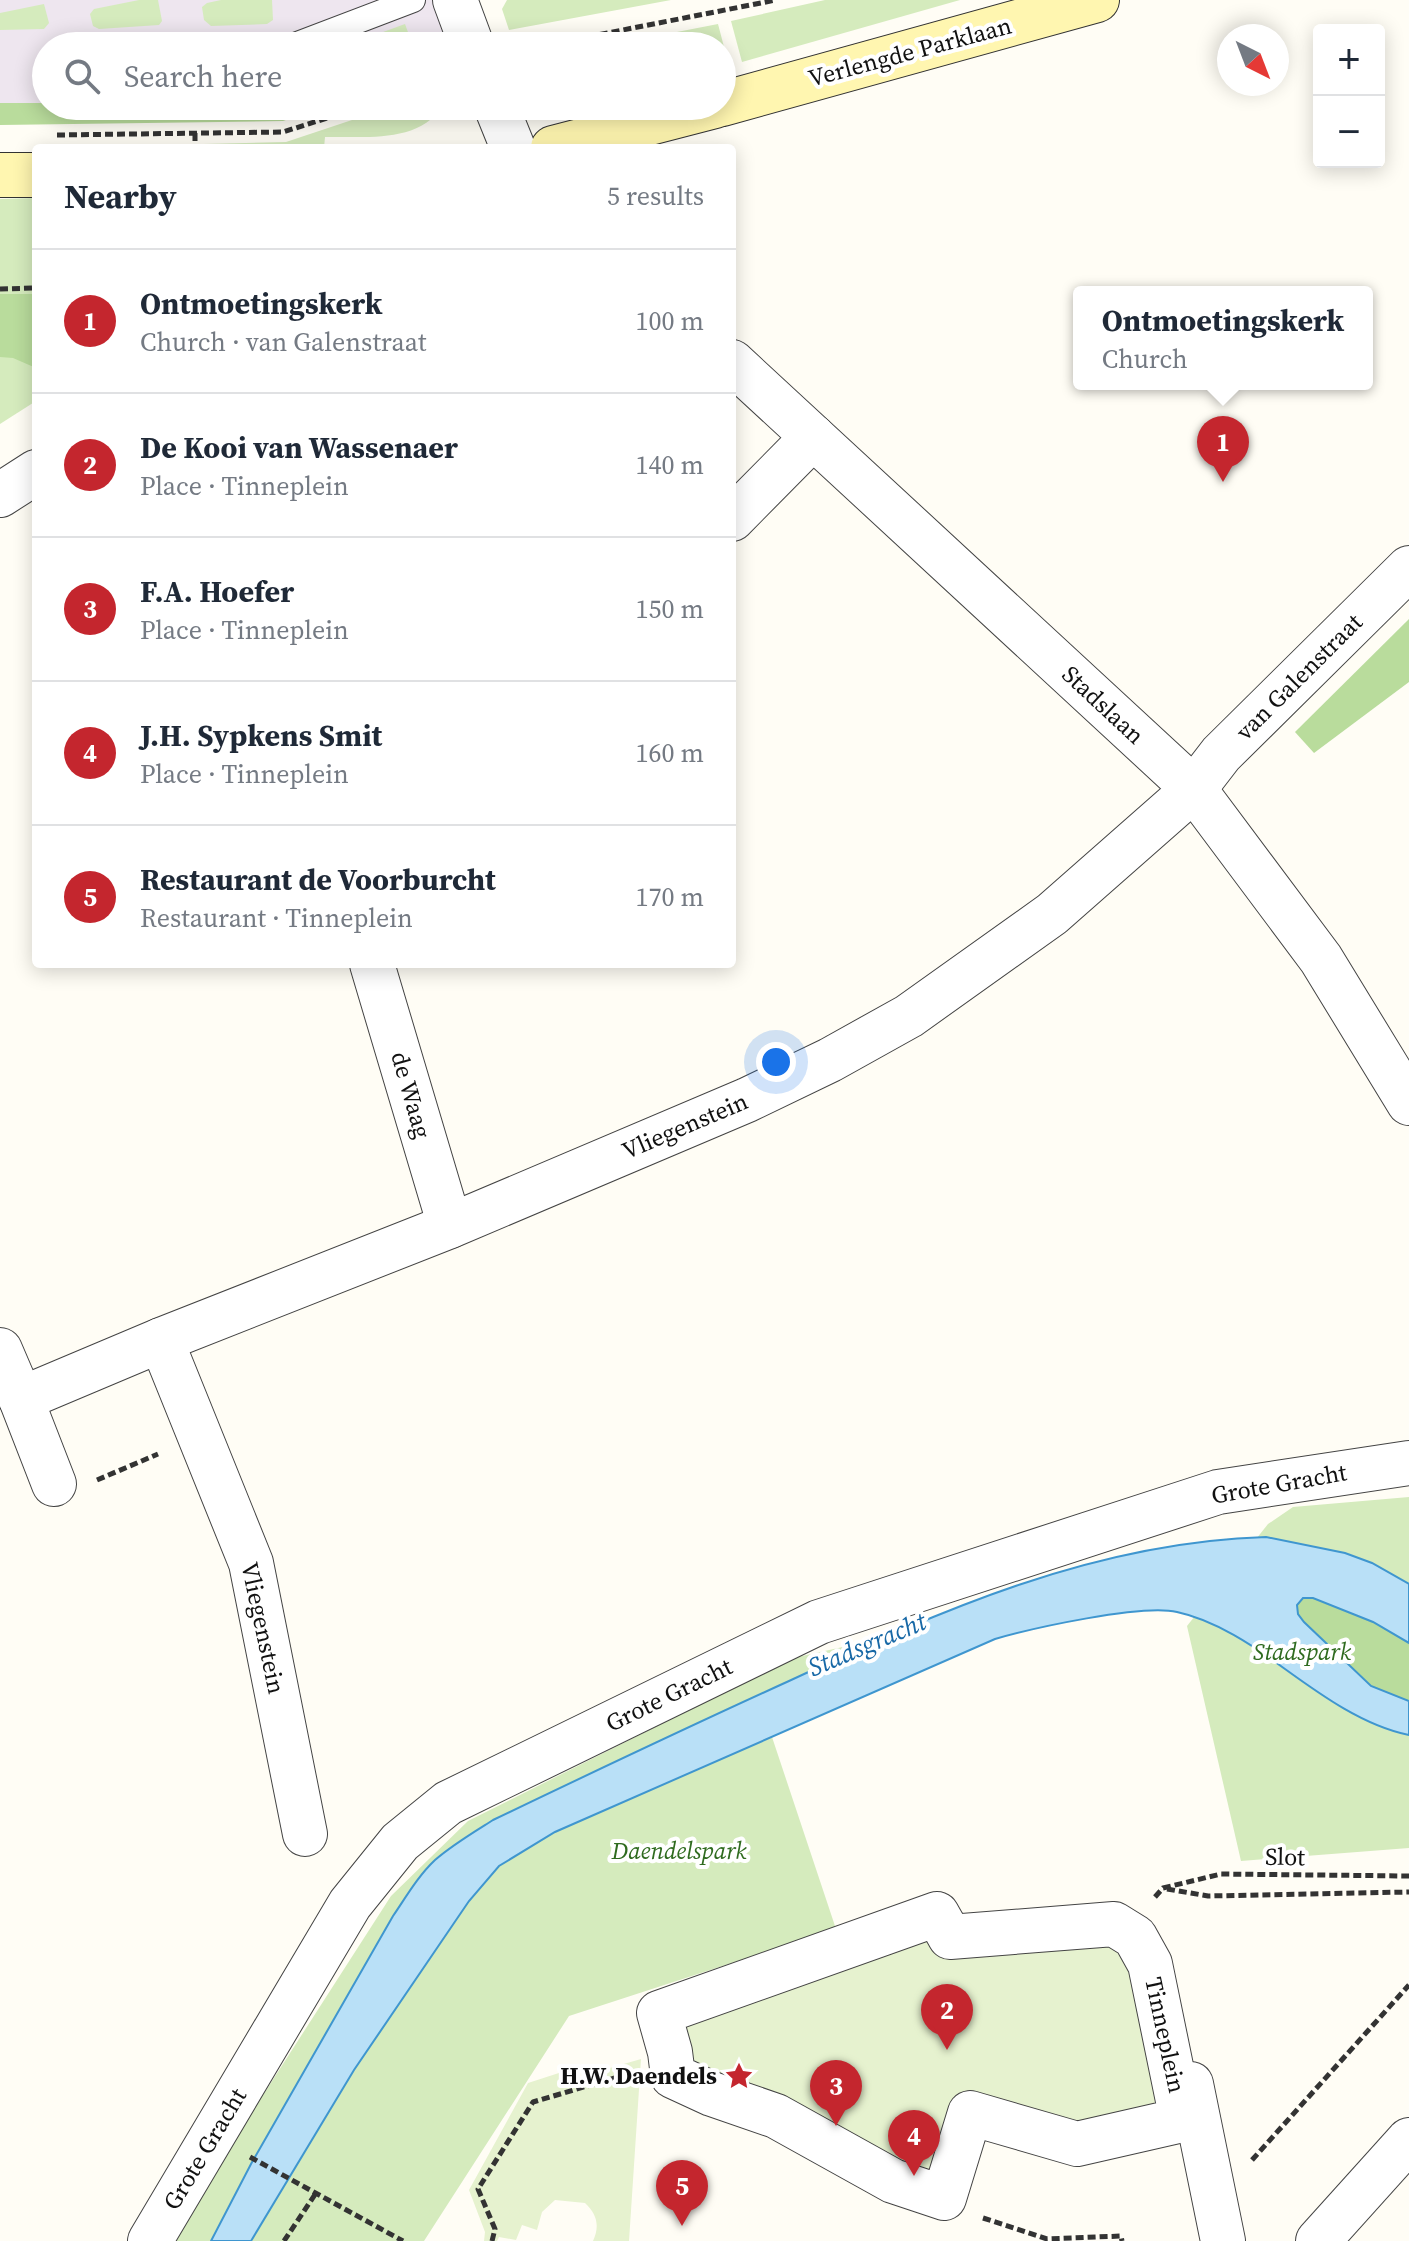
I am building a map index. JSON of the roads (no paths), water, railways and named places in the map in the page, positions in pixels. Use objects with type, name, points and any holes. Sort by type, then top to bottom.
[{"type":"street","points":[[455,0],[467,32]]},
{"type":"street","name":"Verlengde Parklaan","points":[[736,100],[1097,0]]},
{"type":"street","points":[[502,120],[511,144]]},
{"type":"street","points":[[578,144],[664,120]]},
{"type":"street","points":[[0,175],[32,159]]},
{"type":"street","name":"Stadslaan","points":[[736,366],[1194,789],[1321,959],[1409,1103]]},
{"type":"street","points":[[736,515],[813,437]]},
{"type":"street","points":[[0,495],[32,475]]},
{"type":"street","name":"van Galenstraat","points":[[1194,789],[1221,754],[1409,568]]},
{"type":"street","name":"Vliegenstein","points":[[21,1399],[450,1226],[747,1100],[830,1060],[909,1016],[1052,914],[1194,789]]},
{"type":"street","name":"de Waag","points":[[373,968],[450,1226]]},
{"type":"street","name":"Vliegenstein","points":[[161,1340],[251,1563],[305,1834]]},
{"type":"street","points":[[0,1350],[54,1484]]},
{"type":"street","name":"Grote Gracht","points":[[150,2241],[350,1904],[400,1842],[448,1803],[819,1622],[1218,1492],[1409,1463]]},
{"type":"street","name":"Tinneplein","points":[[946,1928],[1118,1909],[1151,1901],[1157,1942],[1169,1978],[1219,2221]]},
{"type":"street","name":"Tinneplein","points":[[937,1914],[946,1928],[950,1937],[965,1938],[1114,1924],[1135,1937],[1150,1964],[1182,2120],[1077,2144],[970,2113],[944,2198],[893,2181],[776,2116],[712,2094],[673,2076],[659,2013],[937,1914]]},
{"type":"street","points":[[1318,2241],[1409,2140]]},
{"type":"lane","points":[[329,32],[413,0]]},
{"type":"water","points":[[1266,1537],[1345,1553],[1372,1563],[1409,1584],[1409,1643],[1373,1622],[1313,1598],[1303,1598],[1297,1605],[1298,1614],[1304,1622],[1371,1686],[1409,1701],[1409,1735],[1359,1717],[1234,1635],[1206,1621],[1177,1612],[1160,1610],[1114,1614],[995,1639],[555,1832],[499,1866],[469,1901],[354,2070],[251,2241],[211,2241],[251,2164],[393,1916],[429,1866],[463,1839],[493,1820],[678,1732],[904,1629],[962,1606],[1080,1566],[1141,1552],[1203,1542]]},
{"type":"place","name":"Ontmoetingskerk","points":[[1223,482]]},
{"type":"place","name":"De Kooi van Wassenaer","points":[[947,2050]]},
{"type":"place","name":"H.W. Daendels","points":[[739,2076]]},
{"type":"place","name":"F.A. Hoefer","points":[[836,2126]]},
{"type":"place","name":"J.H. Sypkens Smit","points":[[914,2176]]},
{"type":"place","name":"Restaurant de Voorburcht","points":[[682,2226]]},
{"type":"water label","name":"Stadsgracht","points":[[867,1644]]},
{"type":"park label","name":"Stadspark","points":[[1302,1652]]},
{"type":"park label","name":"Daendelspark","points":[[679,1851]]}]
